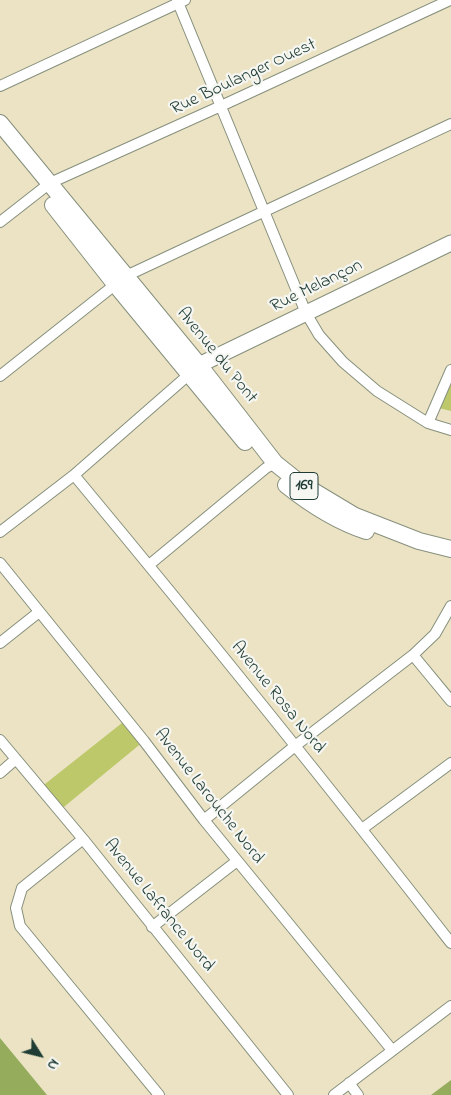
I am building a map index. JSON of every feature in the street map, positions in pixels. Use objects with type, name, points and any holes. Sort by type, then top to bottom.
[{"type":"main road","name":"Avenue du Pont","points":[[0,122],[46,186],[271,466],[306,501],[344,524],[451,560]]},
{"type":"main road","name":"Avenue du Pont","points":[[0,139],[46,186]]},
{"type":"main road","name":"Avenue du Pont","points":[[271,466],[355,516],[419,541],[451,549]]},
{"type":"street","name":"Rue Boulanger Ouest","points":[[0,222],[46,186],[450,0]]},
{"type":"street","points":[[0,86],[180,1],[264,212],[306,312],[319,335],[343,362],[377,391],[428,423],[451,430]]},
{"type":"street","points":[[0,376],[121,280],[451,124]]},
{"type":"street","name":"Rue Melançon","points":[[194,370],[306,312],[451,243]]},
{"type":"street","points":[[0,532],[74,475],[194,370]]},
{"type":"street","points":[[428,423],[451,370]]},
{"type":"street","points":[[149,565],[271,466]]},
{"type":"street","name":"Avenue Rosa Nord","points":[[74,475],[362,829],[451,943]]},
{"type":"street","name":"Avenue Larouche Nord","points":[[0,563],[144,741],[237,862],[392,1050]]},
{"type":"street","points":[[204,820],[295,746],[413,655],[435,634],[451,606]]},
{"type":"street","points":[[0,643],[39,612]]},
{"type":"street","points":[[413,655],[451,701]]},
{"type":"street","name":"Avenue Lafrance Nord","points":[[0,740],[83,839],[288,1095]]},
{"type":"street","points":[[0,773],[16,759]]},
{"type":"street","points":[[362,829],[451,763]]},
{"type":"street","points":[[83,839],[22,888],[16,908],[20,926],[159,1095]]},
{"type":"street","points":[[152,927],[237,862]]},
{"type":"street","points":[[334,1095],[451,1006]]},
{"type":"street","points":[[349,1084],[358,1095]]},
{"type":"green space","points":[[451,380],[451,411],[439,408]]},
{"type":"green space","points":[[127,719],[144,741],[59,811],[40,788]]},
{"type":"green space","points":[[0,1038],[47,1095],[0,1095]]},
{"type":"green space","points":[[451,1080],[451,1095],[431,1095]]}]
